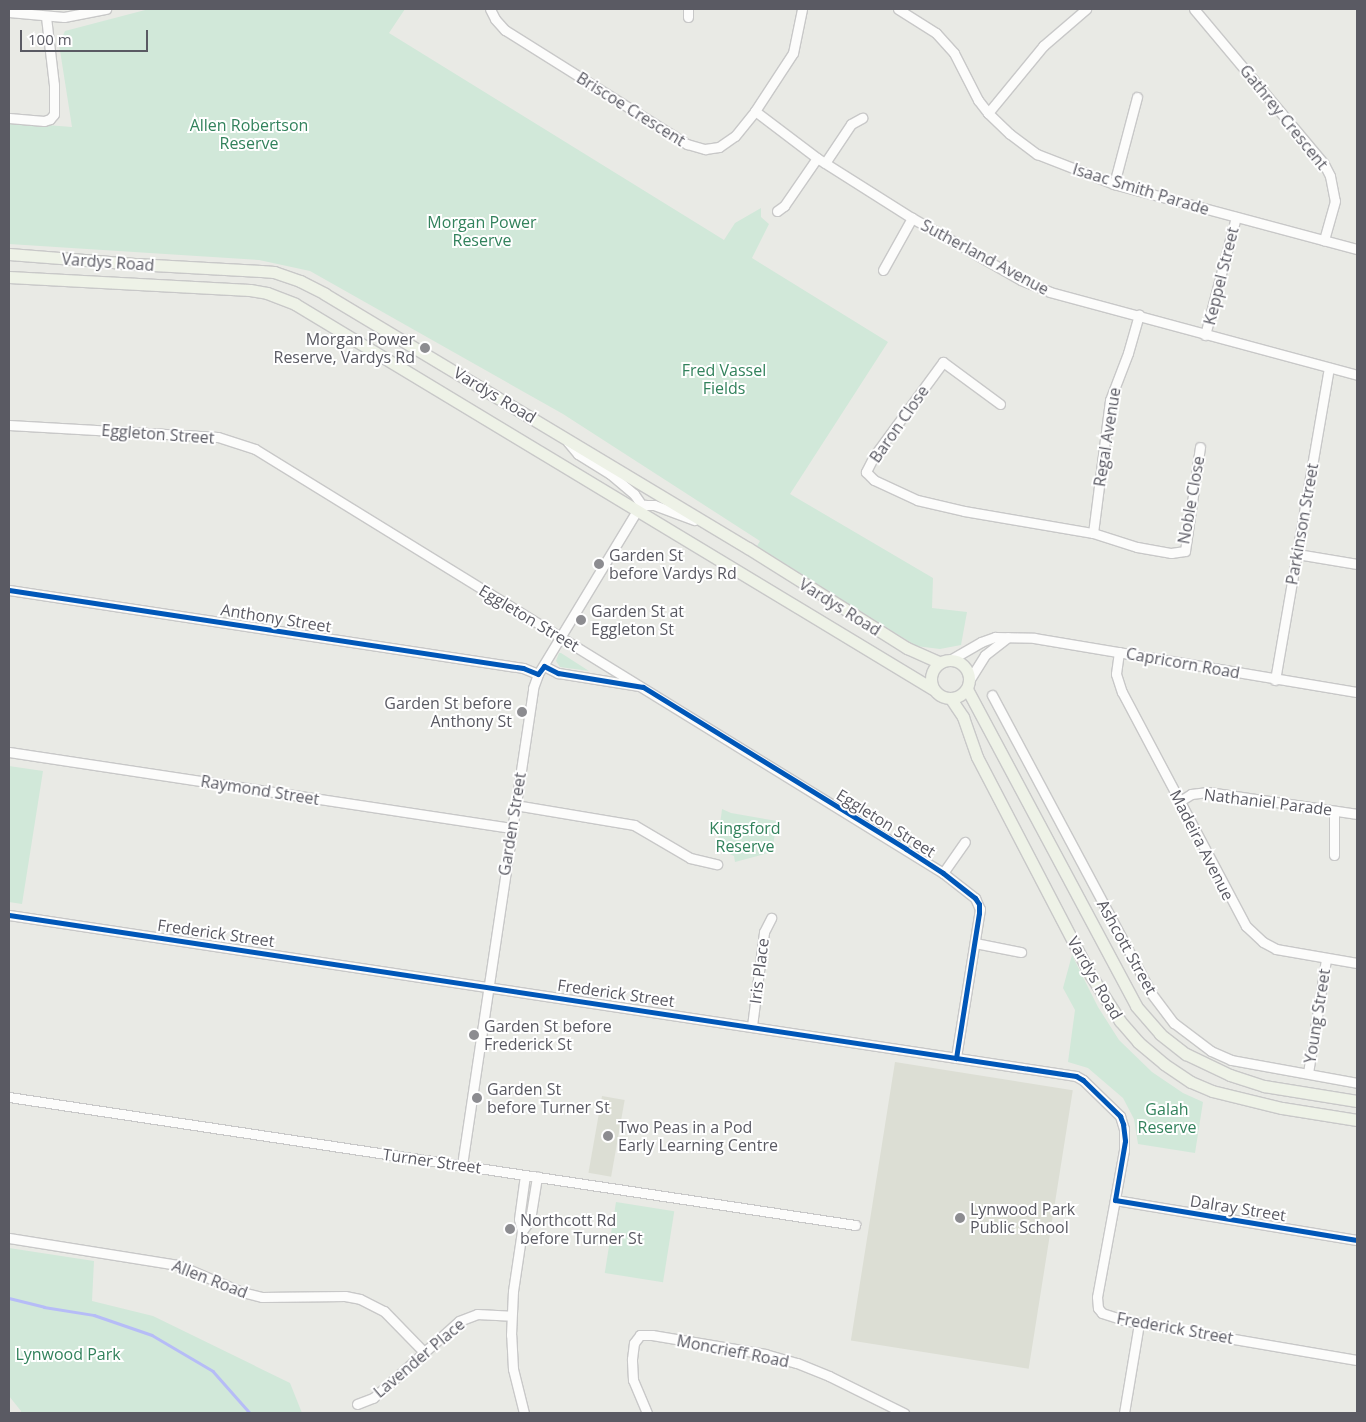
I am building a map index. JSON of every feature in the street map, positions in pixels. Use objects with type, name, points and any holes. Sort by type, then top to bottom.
[{"type":"main road","name":"Vardys Road","points":[[9,254],[261,271],[286,276],[325,294],[566,438],[907,648],[945,661]]},
{"type":"main road","name":"Vardys Road","points":[[9,277],[233,289],[280,298],[319,316],[897,669],[933,689]]},
{"type":"main road","points":[[945,661],[961,663],[966,667],[968,684],[960,696],[951,698],[939,695],[933,689],[931,677],[935,667],[945,661]]},
{"type":"main road","name":"Vardys Road","points":[[968,684],[1132,997],[1160,1034],[1186,1054],[1230,1075],[1264,1086],[1357,1101]]},
{"type":"main road","name":"Vardys Road","points":[[951,698],[963,717],[977,757],[1090,974],[1120,1022],[1138,1042],[1164,1064],[1191,1082],[1212,1091],[1282,1108],[1357,1120]]},
{"type":"street","points":[[9,12],[46,17],[75,16],[106,9]]},
{"type":"street","name":"Briscoe Crescent","points":[[490,9],[495,19],[505,30],[692,146],[705,149],[719,147],[735,136],[755,112],[793,53],[802,9]]},
{"type":"street","name":"Isaac Smith Parade","points":[[898,9],[931,29],[946,44],[962,66],[978,100],[988,113],[1010,134],[1037,154],[1114,184],[1357,249]]},
{"type":"street","points":[[988,113],[1043,46],[1086,9]]},
{"type":"street","name":"Gathrey Crescent","points":[[1194,9],[1324,164],[1330,176],[1335,201],[1324,240]]},
{"type":"street","points":[[9,118],[44,120],[50,119],[54,114],[54,85],[46,17]]},
{"type":"street","points":[[1114,184],[1137,97]]},
{"type":"street","name":"Sutherland Avenue","points":[[755,112],[817,158],[912,218],[1022,280],[1050,292],[1357,375]]},
{"type":"street","points":[[826,163],[851,124],[862,118]]},
{"type":"street","points":[[777,211],[784,206],[817,158]]},
{"type":"street","name":"Keppel Street","points":[[1206,335],[1236,217]]},
{"type":"street","points":[[884,270],[912,218]]},
{"type":"street","name":"Regal Avenue","points":[[1093,533],[1110,400],[1128,353],[1139,315]]},
{"type":"street","name":"Baron Close","points":[[1000,404],[943,362],[874,456],[866,472],[874,480],[918,500],[964,511],[1093,533]]},
{"type":"street","name":"Parkinson Street","points":[[1276,680],[1329,368]]},
{"type":"street","name":"Eggleton Street","points":[[9,425],[218,437],[254,449],[943,873],[972,895],[979,904],[975,943],[956,1058]]},
{"type":"street","points":[[566,438],[578,454],[610,474],[634,494],[642,502],[639,510]]},
{"type":"street","name":"Noble Close","points":[[1093,533],[1137,547],[1171,553],[1185,551],[1200,448]]},
{"type":"street","points":[[639,510],[646,504],[654,505],[710,526]]},
{"type":"street","name":"Garden Street","points":[[462,1166],[531,695],[538,674],[639,510]]},
{"type":"street","points":[[1297,554],[1357,564]]},
{"type":"street","name":"Anthony Street","points":[[9,590],[523,668],[538,674]]},
{"type":"street","name":"Capricorn Road","points":[[945,661],[981,642],[995,637],[1034,638],[1276,680],[1357,692]]},
{"type":"street","points":[[968,684],[985,654],[1008,637]]},
{"type":"street","name":"Madeira Avenue","points":[[1119,652],[1116,674],[1122,692],[1239,917],[1253,934],[1276,949],[1357,964]]},
{"type":"street","points":[[544,666],[558,673],[643,687]]},
{"type":"street","name":"Ashcott Street","points":[[992,695],[1151,993],[1174,1023],[1211,1050],[1231,1060],[1357,1083]]},
{"type":"street","name":"Raymond Street","points":[[9,752],[511,828]]},
{"type":"street","name":"Nathaniel Parade","points":[[1180,801],[1191,794],[1208,792],[1357,814]]},
{"type":"street","points":[[515,804],[634,825],[690,858],[717,864]]},
{"type":"street","points":[[1334,810],[1334,855]]},
{"type":"street","points":[[943,873],[966,842]]},
{"type":"street","name":"Frederick Street","points":[[9,915],[1072,1075],[1083,1080],[1120,1116],[1123,1124],[1125,1141],[1097,1297],[1098,1308],[1102,1314],[1112,1318],[1139,1323],[1357,1360]]},
{"type":"street","name":"Iris Place","points":[[752,1026],[764,932],[771,918]]},
{"type":"street","points":[[975,943],[1022,952]]},
{"type":"street","name":"Young Street","points":[[1308,1073],[1326,958]]},
{"type":"street","name":"Turner Street","points":[[9,1098],[855,1225]]},
{"type":"street","points":[[524,1175],[518,1219],[522,1231],[511,1316],[513,1369],[524,1413]]},
{"type":"street","points":[[522,1231],[530,1220],[537,1177]]},
{"type":"street","name":"Dalray Street","points":[[1115,1200],[1357,1240]]},
{"type":"street","name":"Allen Road","points":[[9,1238],[184,1266],[233,1289],[262,1297],[345,1296],[360,1299],[384,1311],[423,1352]]},
{"type":"street","name":"Lavender Place","points":[[357,1404],[373,1398],[423,1352],[464,1318],[483,1314],[511,1316]]},
{"type":"street","points":[[1124,1413],[1139,1323]]},
{"type":"street","name":"Moncrieff Road","points":[[648,1413],[633,1380],[632,1359],[634,1343],[640,1335],[652,1335],[765,1354],[797,1363],[829,1376],[904,1413]]},
{"type":"shaded area","name":"Lynwood Park Public School","points":[[895,1062],[1073,1090],[1029,1369],[851,1341]]},
{"type":"shaded area","name":"Two Peas in a Pod Early Learning Centre","points":[[602,1096],[625,1100],[611,1177],[588,1173]]},
{"type":"green space","points":[[149,9],[405,9],[389,33],[724,240],[735,223],[761,208],[761,217],[769,224],[752,258],[888,342],[790,494],[933,578],[932,608],[967,612],[961,645],[940,649],[916,646],[757,546],[760,541],[563,414],[310,271],[259,260],[9,244],[9,122],[72,127],[59,44],[65,31]]},
{"type":"green space","points":[[559,653],[589,671],[560,667],[556,661]]},
{"type":"green space","points":[[9,766],[43,771],[22,904],[9,902]]},
{"type":"green space","name":"Kingsford Reserve","points":[[722,809],[731,813],[777,821],[772,852],[735,862],[734,856],[717,848]]},
{"type":"green space","name":"Galah Reserve","points":[[1072,955],[1098,1007],[1119,1040],[1152,1072],[1183,1093],[1203,1102],[1195,1153],[1138,1144],[1134,1119],[1123,1098],[1088,1068],[1068,1062],[1075,1010],[1063,988]]},
{"type":"green space","points":[[616,1202],[674,1211],[663,1282],[605,1273]]},
{"type":"green space","name":"Lynwood Park","points":[[9,1248],[94,1261],[92,1301],[153,1316],[290,1383],[302,1413],[20,1413],[21,1411],[9,1396]]},
{"type":"waterway","points":[[9,1298],[44,1307],[94,1315],[152,1335],[213,1371],[250,1413]]},
{"type":"cycle path","points":[[9,590],[523,668],[538,674],[544,666],[558,673],[643,687],[906,849],[943,873],[975,898],[979,904],[979,913],[956,1058]]},
{"type":"cycle path","points":[[9,915],[1076,1076],[1083,1080],[1120,1116],[1123,1124],[1125,1141],[1115,1200],[1357,1240]]},
{"type":"place","name":"Morgan Power Reserve, Vardys Rd","points":[[425,348]]},
{"type":"place","name":"Garden St before Vardys Rd","points":[[599,564]]},
{"type":"place","name":"Garden St at Eggleton St","points":[[581,620]]},
{"type":"place","name":"Garden St before Anthony St","points":[[522,712]]},
{"type":"place","name":"Garden St before Frederick St","points":[[474,1035]]},
{"type":"place","name":"Garden St before Turner St","points":[[477,1098]]},
{"type":"place","name":"Two Peas in a Pod Early Learning Centre","points":[[608,1136]]},
{"type":"place","name":"Lynwood Park Public School","points":[[960,1218]]},
{"type":"place","name":"Northcott Rd before Turner St","points":[[510,1229]]},
{"type":"park label","name":"Allen Robertson Reserve","points":[[249,134]]},
{"type":"park label","name":"Morgan Power Reserve","points":[[482,231]]},
{"type":"park label","name":"Fred Vassel Fields","points":[[724,379]]}]
